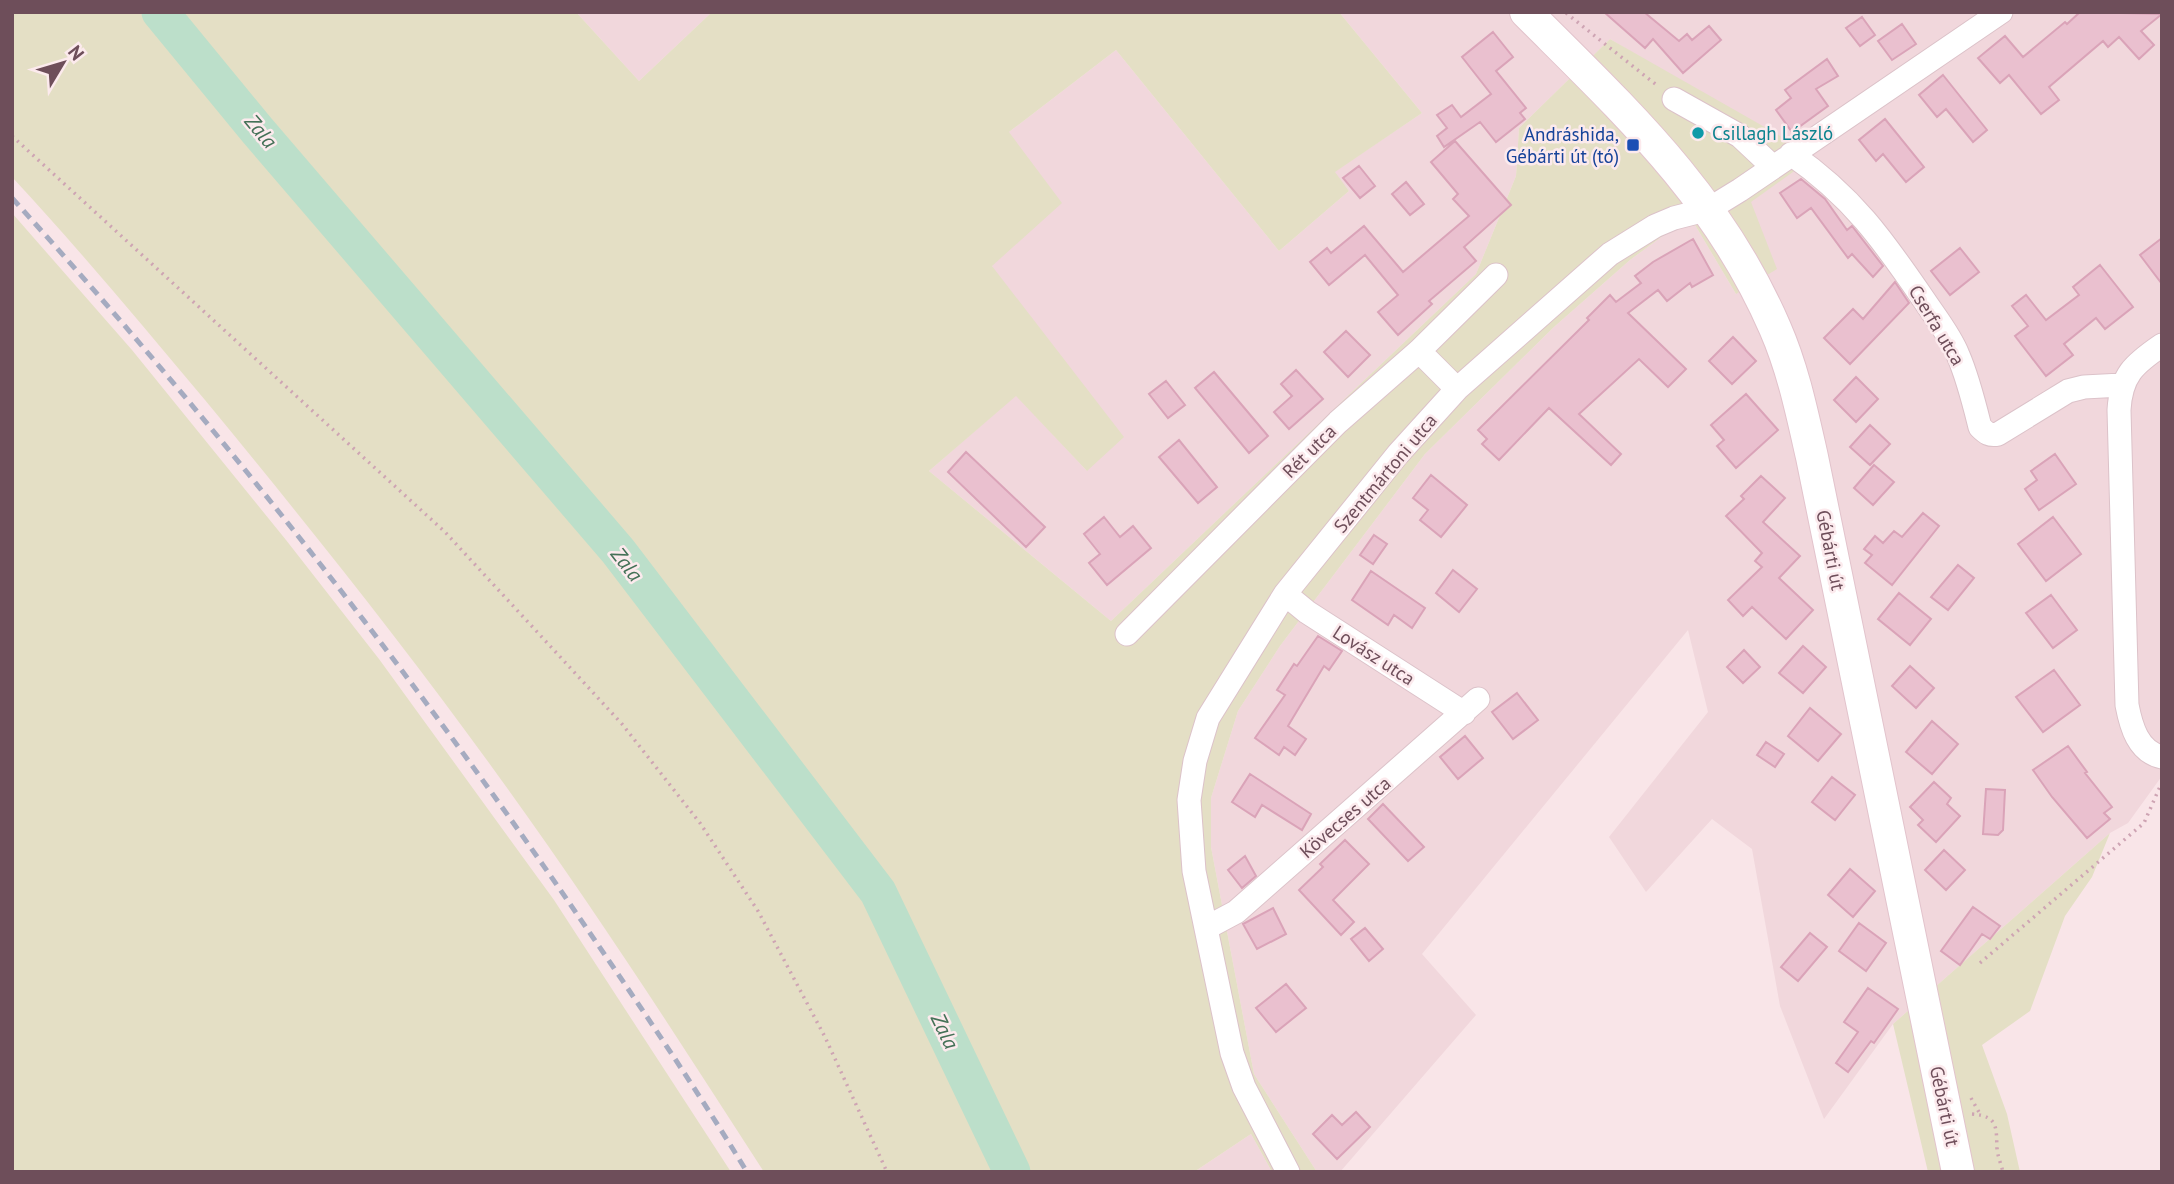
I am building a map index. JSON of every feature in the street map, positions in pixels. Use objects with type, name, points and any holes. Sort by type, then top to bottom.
[{"type":"main road","name":"Gébárti út","points":[[1527,12],[1642,128],[1709,209],[1740,259],[1783,348],[1798,399],[1958,1172]]},
{"type":"street","name":"Szentmártoni utca","points":[[1288,1172],[1244,1087],[1232,1053],[1194,871],[1189,800],[1195,761],[1208,718],[1286,594],[1398,454],[1457,389],[1591,269],[1655,226],[1709,209],[2001,12]]},
{"type":"street","points":[[1674,99],[1782,160]]},
{"type":"street","name":"Cserfa utca","points":[[1782,160],[1830,183],[1853,204],[1901,267],[1955,348],[1968,379],[1980,427],[1986,432],[1998,434],[2068,391],[2084,387],[2122,385]]},
{"type":"street","name":"Rét utca","points":[[1127,634],[1338,422],[1419,351],[1496,275]]},
{"type":"street","points":[[2159,757],[2149,752],[2136,735],[2127,705],[2119,410],[2122,385],[2137,363],[2162,345]]},
{"type":"street","points":[[1419,351],[1457,389]]},
{"type":"street","name":"Lovász utca","points":[[1286,594],[1307,612],[1471,706]]},
{"type":"street","name":"Kövecses utca","points":[[1206,928],[1236,912],[1471,706]]},
{"type":"path","points":[[1565,12],[1674,99]]},
{"type":"path","points":[[12,136],[445,532],[622,724],[700,823],[758,911],[825,1037],[887,1172]]},
{"type":"path","points":[[1980,963],[2144,824],[2162,782]]},
{"type":"path","points":[[1980,1114],[1994,1121],[1997,1126],[1997,1152],[2003,1172]]},
{"type":"shaded area","points":[[12,12],[576,12],[639,81],[712,12],[1339,12],[1422,113],[1335,172],[1349,191],[1279,251],[1116,50],[1009,132],[1062,203],[992,266],[1124,437],[1087,471],[1016,396],[929,471],[1111,621],[1476,274],[1516,176],[1519,128],[1610,39],[1782,137],[1811,159],[1751,202],[1777,269],[1736,294],[1695,225],[1671,230],[1630,260],[1554,327],[1425,454],[1280,646],[1238,711],[1211,798],[1211,847],[1254,1074],[1317,1172],[1272,1172],[1251,1134],[1194,1172],[764,1172],[570,877],[394,636],[205,400],[86,259],[12,177]]},
{"type":"shaded area","points":[[576,12],[712,12],[639,81]]},
{"type":"shaded area","points":[[1339,12],[2162,12],[2162,776],[2128,823],[2110,833],[1893,1024],[1824,1119],[1780,1006],[1752,849],[1712,819],[1646,892],[1609,837],[1708,712],[1688,630],[1422,954],[1476,1015],[1340,1172],[1317,1172],[1254,1074],[1211,847],[1211,798],[1238,711],[1280,646],[1425,454],[1554,327],[1630,260],[1671,230],[1695,225],[1736,294],[1750,202],[1810,159],[1610,39],[1519,128],[1516,176],[1476,274],[1111,621],[929,471],[1016,395],[1087,471],[992,266],[1009,132],[1116,50],[1279,251],[1349,191],[1334,172],[1422,113]]},
{"type":"shaded area","points":[[12,213],[132,350],[379,659],[554,900],[731,1172],[12,1172]]},
{"type":"shaded area","points":[[2110,833],[2092,877],[2065,916],[2030,1011],[1982,1045],[2007,1114],[2020,1172],[1928,1172],[1893,1024]]},
{"type":"shaded area","points":[[1251,1134],[1272,1172],[1194,1172]]},
{"type":"building","points":[[1604,12],[1644,12],[1679,41],[1687,34],[1692,40],[1709,26],[1721,40],[1683,73],[1653,39],[1645,48]]},
{"type":"building","points":[[2080,12],[2162,14],[2141,31],[2154,45],[2139,59],[2119,37],[2108,47],[2103,41],[2049,87],[2059,100],[2041,114],[2009,75],[2000,83],[1978,58],[2005,36],[2023,57]]},
{"type":"building","points":[[1862,17],[1875,35],[1860,46],[1846,28]]},
{"type":"building","points":[[1902,24],[1916,44],[1892,60],[1878,41]]},
{"type":"building","points":[[1493,32],[1513,57],[1496,71],[1526,108],[1520,113],[1525,119],[1496,142],[1480,122],[1444,147],[1437,136],[1447,128],[1437,115],[1452,105],[1461,117],[1491,94],[1462,57]]},
{"type":"building","points":[[1827,59],[1838,76],[1816,89],[1828,106],[1792,132],[1776,110],[1791,98],[1785,90]]},
{"type":"building","points":[[1943,75],[1987,130],[1973,142],[1946,109],[1937,117],[1919,95]]},
{"type":"building","points":[[1885,119],[1924,167],[1906,182],[1883,154],[1876,161],[1859,140]]},
{"type":"building","points":[[1455,141],[1511,205],[1464,247],[1476,261],[1429,301],[1432,304],[1398,335],[1378,312],[1398,295],[1365,255],[1329,285],[1310,262],[1327,248],[1331,253],[1364,226],[1403,272],[1469,216],[1453,199],[1458,194],[1431,162]]},
{"type":"building","points":[[1359,166],[1375,186],[1360,198],[1343,178]]},
{"type":"building","points":[[1801,179],[1825,199],[1847,230],[1852,226],[1883,266],[1873,277],[1852,254],[1848,258],[1811,208],[1797,218],[1780,193]]},
{"type":"building","points":[[1406,182],[1424,204],[1410,215],[1392,194]]},
{"type":"building","points":[[2162,238],[2162,284],[2140,255]]},
{"type":"building","points":[[1693,239],[1713,275],[1692,287],[1690,283],[1667,301],[1658,290],[1628,313],[1686,369],[1668,387],[1639,359],[1579,414],[1621,454],[1611,465],[1549,408],[1499,460],[1482,444],[1487,439],[1478,430],[1589,320],[1587,318],[1610,295],[1616,302],[1641,283],[1635,276],[1653,262]]},
{"type":"building","points":[[1960,248],[1979,272],[1950,295],[1931,271]]},
{"type":"building","points":[[2100,265],[2133,307],[2105,329],[2096,318],[2064,344],[2073,355],[2046,376],[2015,336],[2028,326],[2012,306],[2026,295],[2046,320],[2079,295],[2073,287]]},
{"type":"building","points":[[1895,282],[1909,303],[1850,364],[1824,338],[1853,309],[1863,319]]},
{"type":"building","points":[[1346,331],[1370,355],[1348,377],[1324,352]]},
{"type":"building","points":[[1733,337],[1756,361],[1732,384],[1709,361]]},
{"type":"building","points":[[1296,370],[1323,399],[1289,429],[1274,412],[1292,396],[1281,384]]},
{"type":"building","points":[[1214,372],[1268,436],[1249,453],[1195,388]]},
{"type":"building","points":[[1856,377],[1878,399],[1856,422],[1834,400]]},
{"type":"building","points":[[1166,381],[1185,405],[1168,418],[1149,394]]},
{"type":"building","points":[[1746,394],[1778,430],[1736,468],[1717,446],[1724,440],[1711,425]]},
{"type":"building","points":[[1870,425],[1890,444],[1870,465],[1850,447]]},
{"type":"building","points":[[1179,440],[1217,487],[1198,503],[1159,457]]},
{"type":"building","points":[[966,452],[1045,527],[1026,547],[948,472]]},
{"type":"building","points":[[2055,454],[2076,484],[2039,510],[2025,489],[2037,480],[2031,471]]},
{"type":"building","points":[[1874,465],[1894,482],[1873,505],[1854,488]]},
{"type":"building","points":[[1431,475],[1467,505],[1441,537],[1420,520],[1428,510],[1413,498]]},
{"type":"building","points":[[1761,476],[1785,498],[1763,522],[1800,556],[1779,578],[1813,610],[1786,639],[1752,607],[1743,616],[1728,600],[1762,567],[1755,561],[1762,553],[1726,516],[1744,499],[1741,496]]},
{"type":"building","points":[[1923,513],[1939,526],[1892,585],[1865,563],[1872,555],[1864,549],[1875,536],[1883,543],[1894,531],[1902,537]]},
{"type":"building","points":[[1104,517],[1120,537],[1133,526],[1151,548],[1107,585],[1089,563],[1100,554],[1084,534]]},
{"type":"building","points":[[2053,517],[2081,554],[2046,581],[2018,544]]},
{"type":"building","points":[[1374,535],[1387,544],[1373,564],[1360,555]]},
{"type":"building","points":[[1958,565],[1974,578],[1948,610],[1931,597]]},
{"type":"building","points":[[1453,570],[1477,589],[1459,612],[1436,593]]},
{"type":"building","points":[[1371,571],[1425,608],[1412,628],[1394,615],[1388,625],[1352,600]]},
{"type":"building","points":[[1899,593],[1931,619],[1910,645],[1878,619]]},
{"type":"building","points":[[2051,595],[2077,630],[2053,648],[2026,613]]},
{"type":"building","points":[[1318,636],[1342,651],[1329,670],[1324,666],[1288,726],[1306,739],[1295,755],[1284,747],[1279,755],[1255,738],[1285,695],[1277,690],[1294,664],[1297,666]]},
{"type":"building","points":[[1803,646],[1826,667],[1803,693],[1779,673]]},
{"type":"building","points":[[1744,650],[1760,667],[1743,683],[1727,667]]},
{"type":"building","points":[[1910,666],[1934,688],[1916,708],[1892,686]]},
{"type":"building","points":[[2054,670],[2080,705],[2043,732],[2016,697]]},
{"type":"building","points":[[1517,693],[1538,720],[1513,739],[1492,712]]},
{"type":"building","points":[[1810,708],[1841,734],[1818,761],[1788,736]]},
{"type":"building","points":[[1932,721],[1958,744],[1932,774],[1906,752]]},
{"type":"building","points":[[1465,736],[1483,758],[1458,779],[1440,757]]},
{"type":"building","points":[[1766,742],[1784,754],[1775,767],[1757,755]]},
{"type":"building","points":[[2068,746],[2112,807],[2104,813],[2110,819],[2087,838],[2033,770]]},
{"type":"building","points":[[1250,774],[1311,814],[1302,830],[1262,805],[1255,817],[1232,802]]},
{"type":"building","points":[[1832,777],[1855,795],[1835,820],[1812,802]]},
{"type":"building","points":[[1934,782],[1951,798],[1947,804],[1960,816],[1936,842],[1918,825],[1923,820],[1910,807]]},
{"type":"building","points":[[1986,789],[2005,790],[2003,830],[1998,835],[1983,834]]},
{"type":"building","points":[[1383,804],[1424,847],[1408,861],[1368,819]]},
{"type":"building","points":[[1345,840],[1369,864],[1333,900],[1354,922],[1341,935],[1299,890],[1323,867],[1320,864]]},
{"type":"building","points":[[1944,850],[1965,870],[1946,890],[1925,870]]},
{"type":"building","points":[[1245,856],[1256,876],[1242,888],[1228,870]]},
{"type":"building","points":[[1850,869],[1875,891],[1853,917],[1828,895]]},
{"type":"building","points":[[1973,907],[2000,926],[1990,939],[1982,934],[1960,965],[1941,951]]},
{"type":"building","points":[[1273,908],[1286,934],[1257,949],[1243,924]]},
{"type":"building","points":[[1859,923],[1886,943],[1866,971],[1839,951]]},
{"type":"building","points":[[1365,928],[1383,949],[1369,961],[1351,939]]},
{"type":"building","points":[[1810,933],[1827,947],[1798,981],[1781,967]]},
{"type":"building","points":[[1286,984],[1306,1008],[1276,1032],[1256,1008]]},
{"type":"building","points":[[1868,988],[1898,1009],[1874,1043],[1871,1041],[1848,1072],[1836,1063],[1858,1032],[1844,1022]]},
{"type":"building","points":[[1356,1112],[1370,1127],[1337,1159],[1313,1134],[1332,1115],[1342,1125]]},
{"type":"waterway","name":"Zala","points":[[160,12],[257,130],[618,551],[878,892],[1012,1172]]},
{"type":"railway","points":[[12,198],[87,282],[231,453],[302,540],[438,719],[568,901],[682,1069],[747,1172]]},
{"type":"place","name":"Csillagh László","points":[[1698,133]]},
{"type":"place","name":"Andráshida, Gébárti út (tó)","points":[[1633,145]]}]
